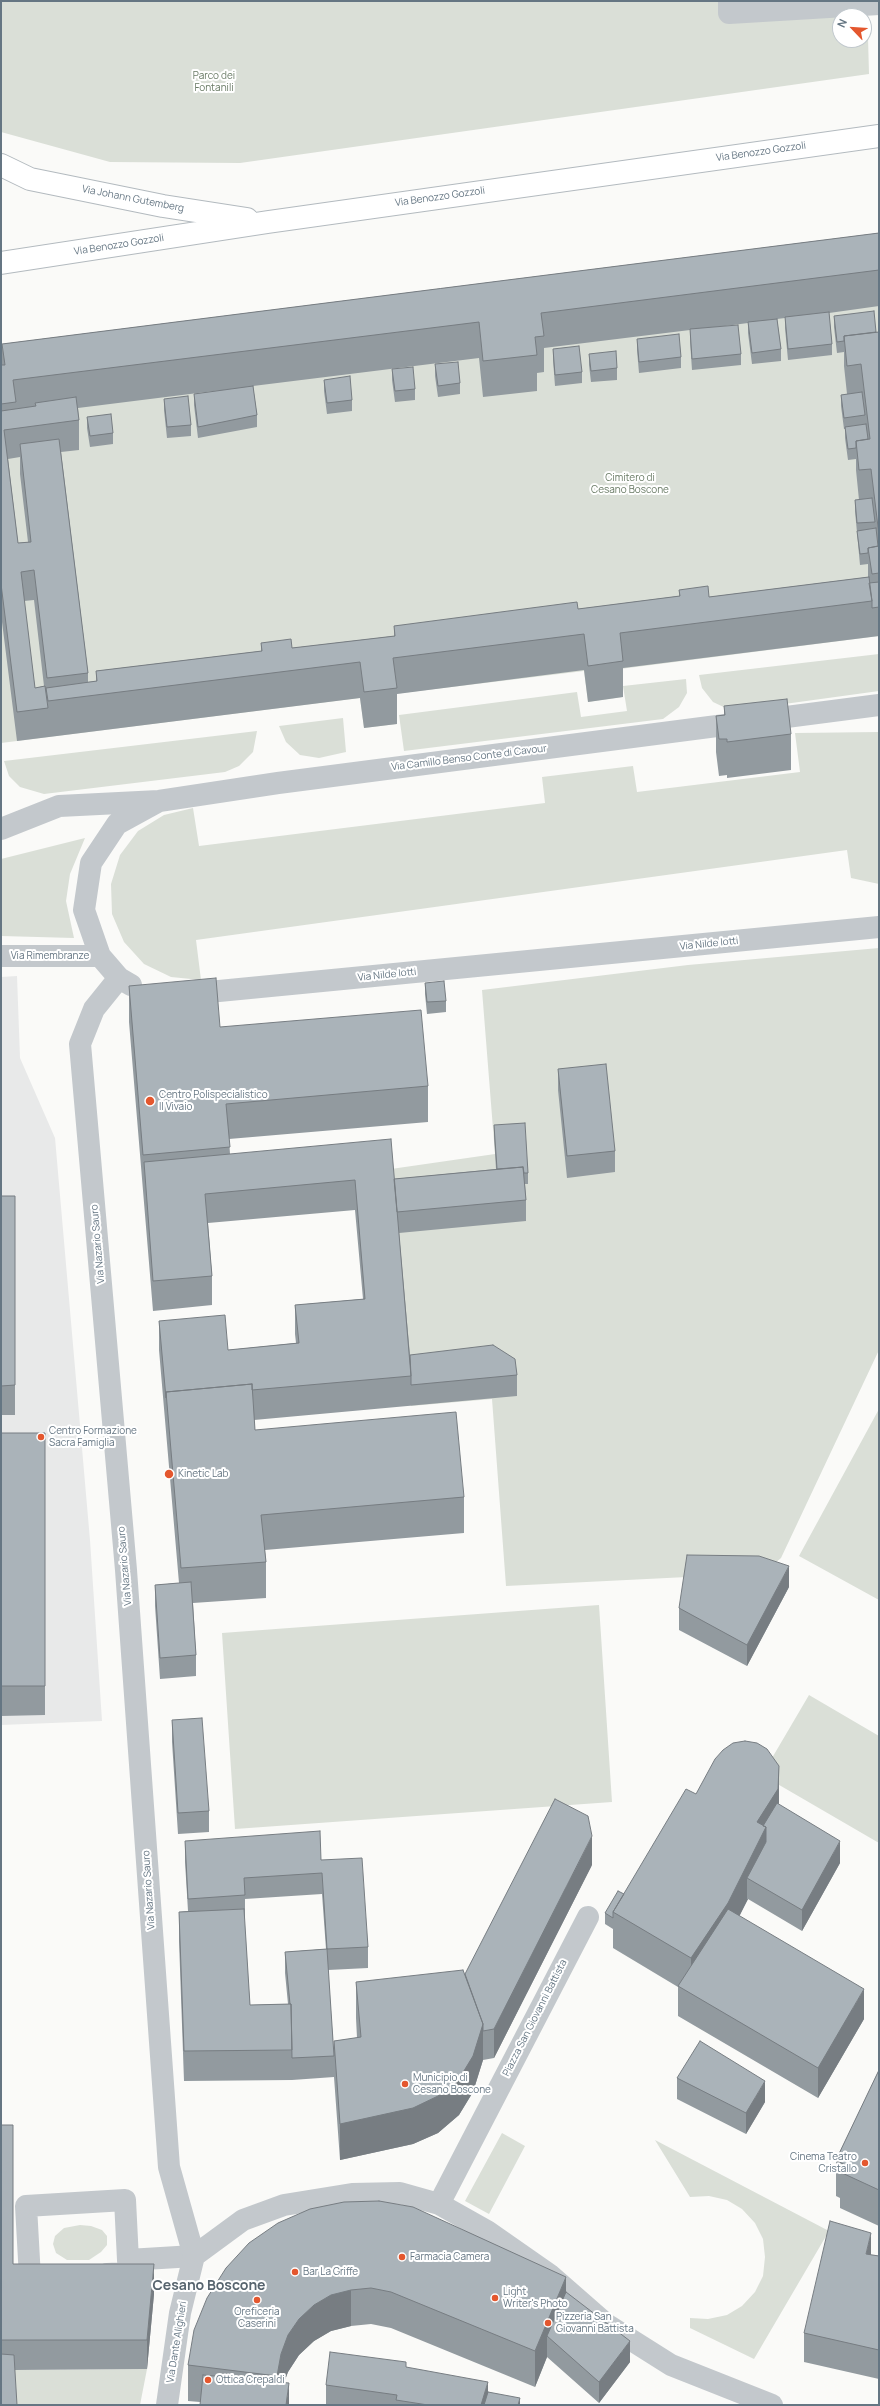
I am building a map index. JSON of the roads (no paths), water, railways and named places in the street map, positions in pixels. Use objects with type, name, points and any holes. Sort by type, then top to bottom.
[{"type":"street","points":[[729,1],[729,13],[879,4]]},
{"type":"street","name":"Via Benozzo Gozzoli","points":[[1,263],[268,222],[879,136]]},
{"type":"street","name":"Via Johann Gutemberg","points":[[1,165],[30,178],[163,206],[268,222]]},
{"type":"street","name":"Via Camillo Benso Conte di Cavour","points":[[1,829],[59,806],[159,801],[278,783],[879,705]]},
{"type":"street","points":[[147,994],[119,978],[100,956],[84,910],[91,864],[117,824],[159,801]]},
{"type":"street","name":"Via Nilde Iotti","points":[[170,996],[879,927]]},
{"type":"street","name":"Via Rimembranze","points":[[1,956],[100,956]]},
{"type":"street","name":"Via Nazario Sauro","points":[[119,978],[94,1009],[80,1044],[126,1570],[169,2167],[194,2256]]},
{"type":"street","name":"Piazza San Giovanni Battista","points":[[439,2204],[588,1917]]},
{"type":"street","points":[[128,2260],[194,2256],[243,2220],[284,2205],[352,2194],[400,2193],[439,2204],[487,2231],[550,2275],[606,2324],[671,2364],[772,2405]]},
{"type":"street","points":[[125,2200],[128,2260],[129,2273],[30,2278],[26,2206],[125,2200]]},
{"type":"street","name":"Via Dante Alighieri","points":[[167,2405],[180,2313],[194,2256]]},
{"type":"place","name":"Centro Polispecialistico Il Vivaio","points":[[150,1101]]},
{"type":"place","name":"Centro Formazione Sacra Famiglia","points":[[41,1437]]},
{"type":"place","name":"Kinetic Lab","points":[[169,1474]]},
{"type":"place","name":"Municipio di Cesano Boscone","points":[[405,2084]]},
{"type":"place","name":"Cinema Teatro Cristallo","points":[[865,2163]]},
{"type":"place","name":"Farmacia Camera","points":[[402,2257]]},
{"type":"place","name":"Bar La Griffe","points":[[295,2272]]},
{"type":"place","name":"Light Writer's Photo","points":[[495,2298]]},
{"type":"place","name":"Oreficeria Caserini","points":[[257,2300]]},
{"type":"place","name":"Pizzeria San Giovanni Battista","points":[[548,2323]]},
{"type":"place","name":"Ottica Crepaldi","points":[[208,2380]]},
{"type":"district","name":"Cesano Boscone","points":[[209,2286]]},
{"type":"park label","name":"Parco dei Fontanili","points":[[214,82]]},
{"type":"park label","name":"Cimitero di Cesano Boscone","points":[[630,484]]}]
